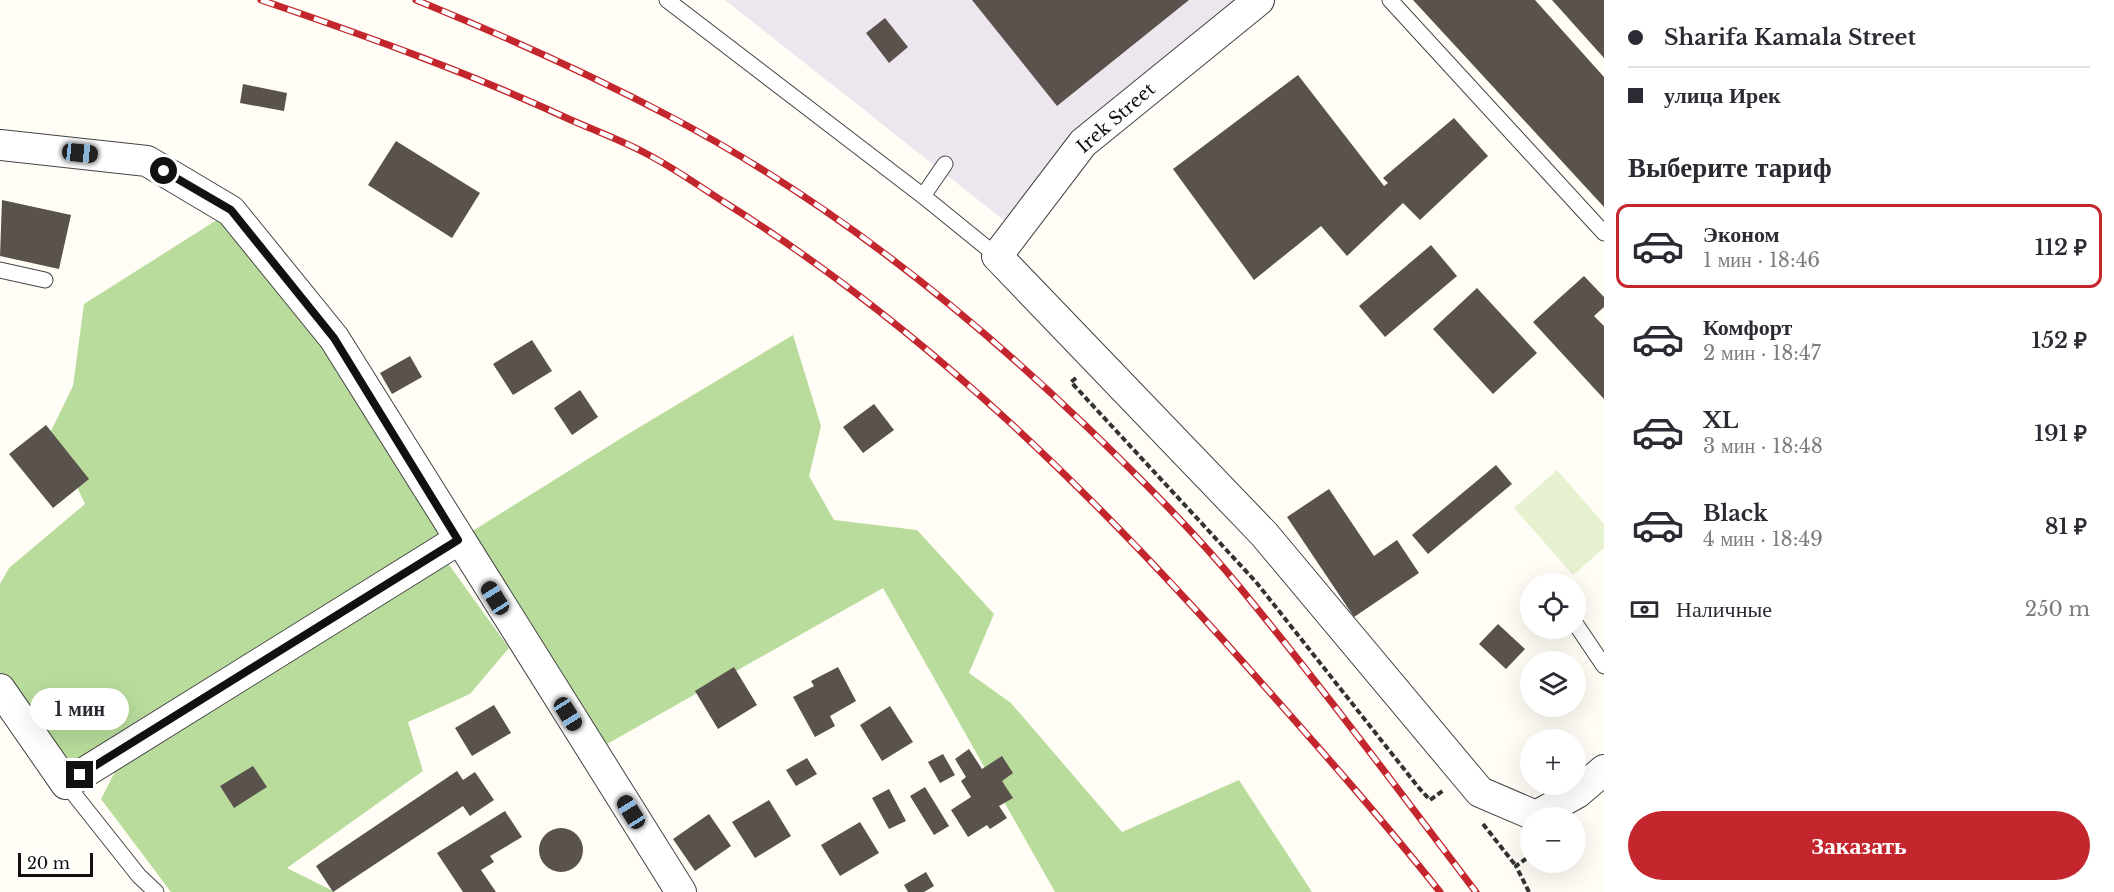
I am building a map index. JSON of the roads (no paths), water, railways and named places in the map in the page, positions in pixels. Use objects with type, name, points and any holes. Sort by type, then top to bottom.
[{"type":"street","name":"Irek Street","points":[[997,256],[1083,143],[1258,0]]},
{"type":"street","points":[[0,145],[147,161],[231,210],[334,338],[458,540],[681,892]]},
{"type":"street","points":[[997,256],[1264,534],[1480,792],[1536,816],[1577,793],[1604,770]]},
{"type":"street","points":[[0,689],[66,784],[458,540]]},
{"type":"lane","points":[[667,0],[923,195],[997,256]]},
{"type":"lane","points":[[1390,0],[1604,233]]},
{"type":"lane","points":[[923,195],[945,164]]},
{"type":"lane","points":[[0,270],[45,280]]},
{"type":"lane","points":[[1586,639],[1604,666]]},
{"type":"lane","points":[[88,812],[84,785],[95,766]]},
{"type":"lane","points":[[66,784],[139,876],[156,892]]},
{"type":"railway","points":[[261,0],[379,41],[456,71],[638,149],[677,171],[800,252],[872,306],[1008,421],[1136,546],[1304,732],[1440,892]]},
{"type":"railway","points":[[416,0],[574,69],[667,115],[724,147],[834,217],[939,296],[989,338],[1106,446],[1205,547],[1302,664],[1476,892]]}]
